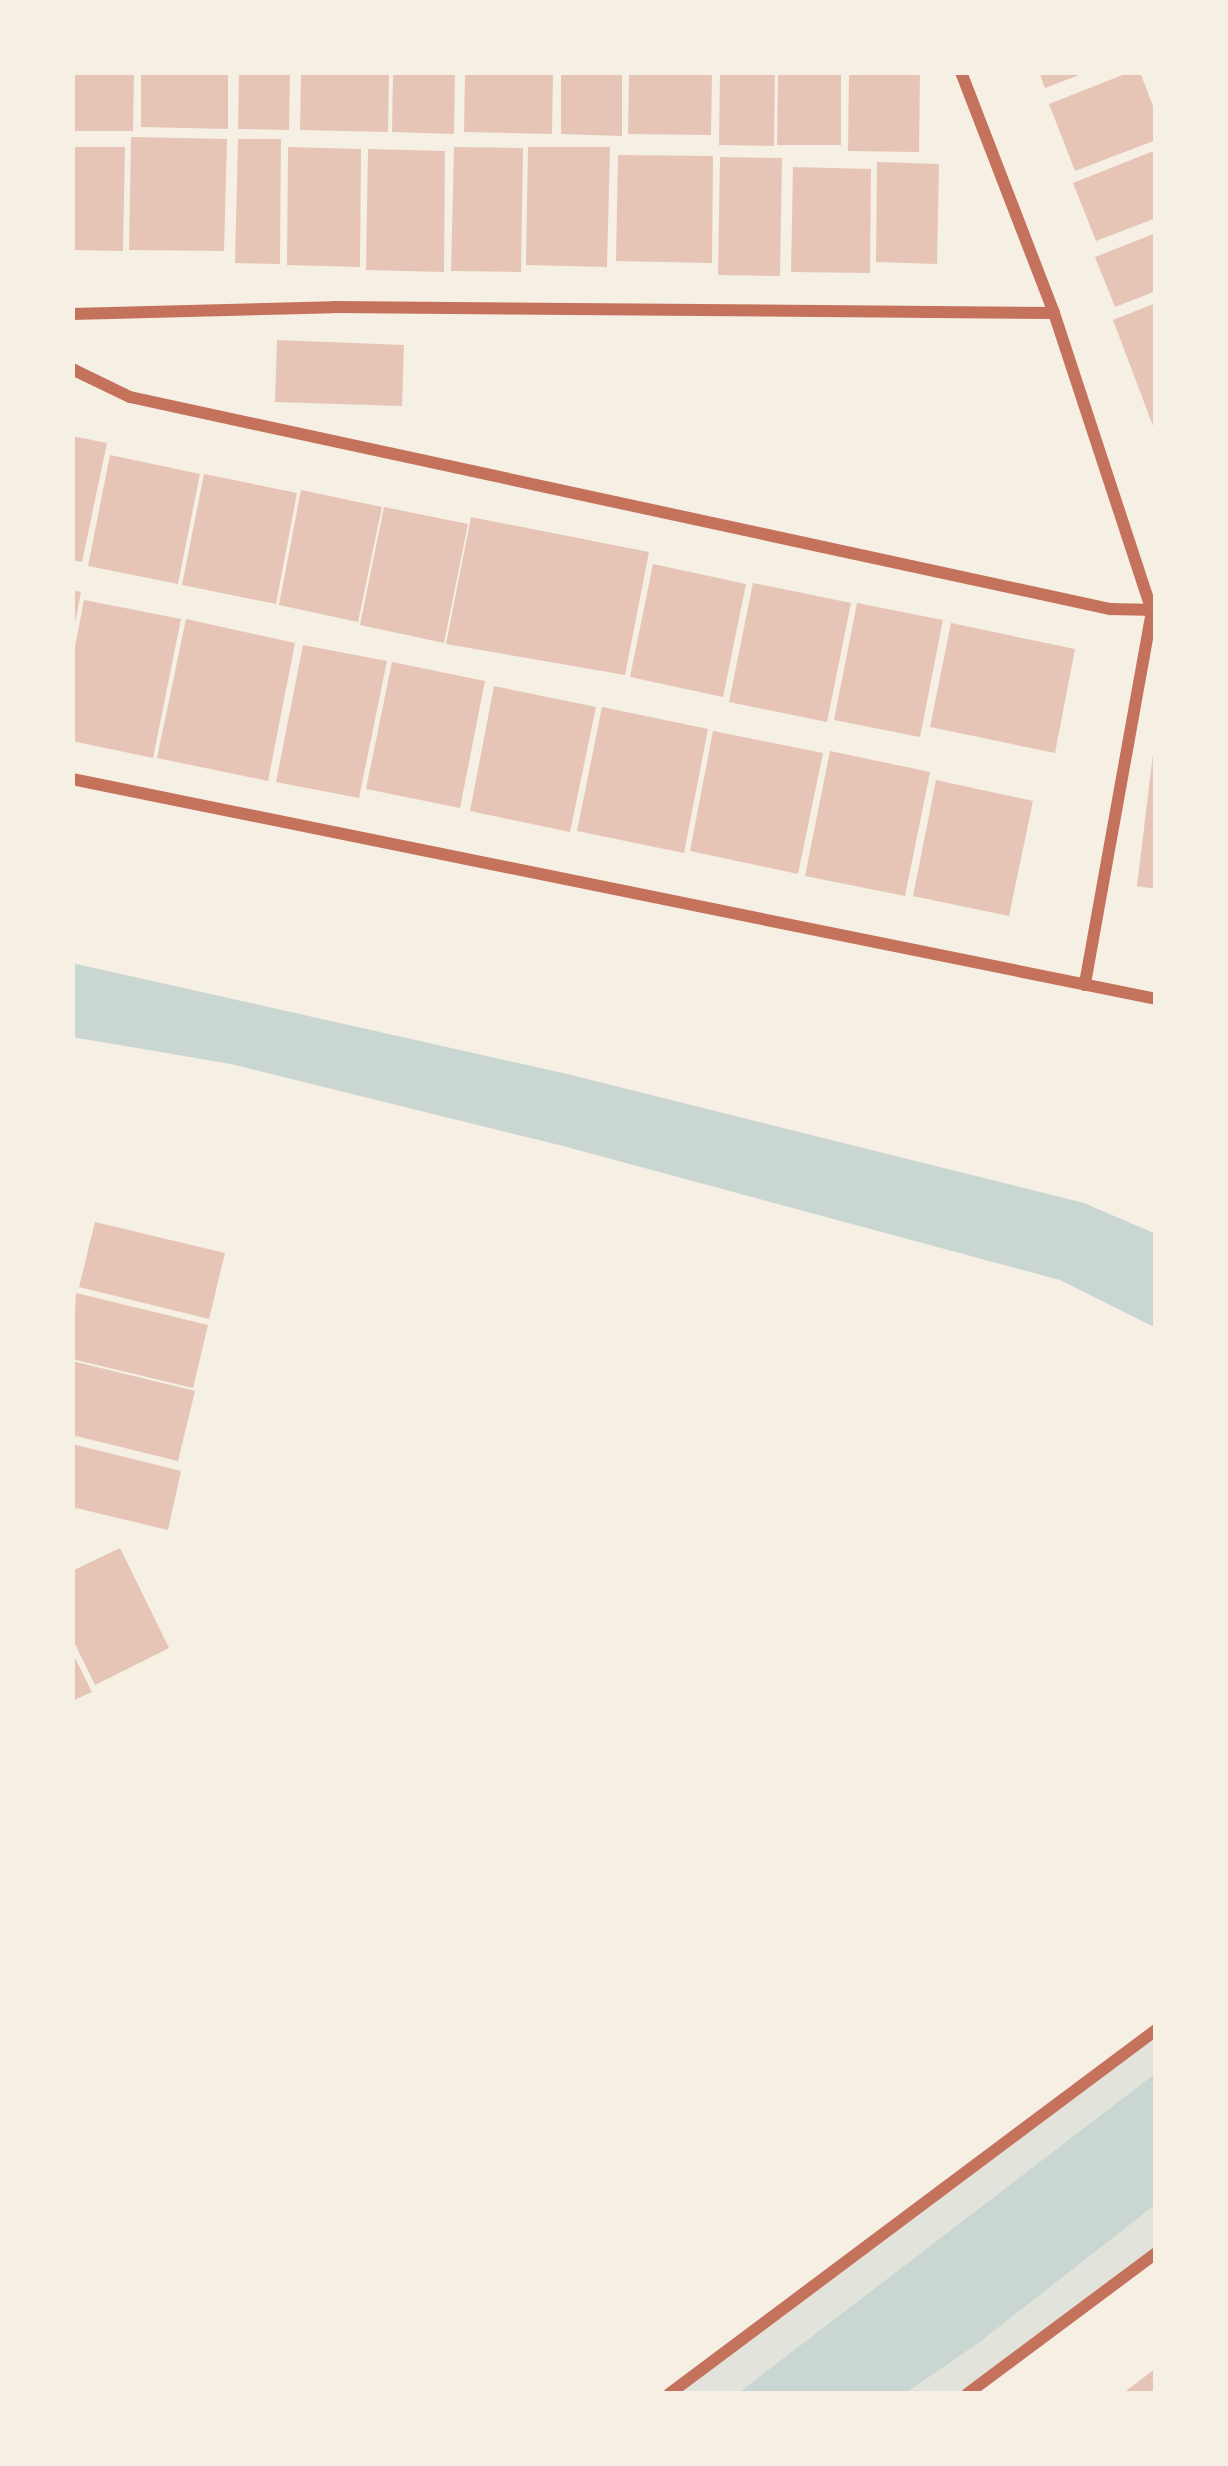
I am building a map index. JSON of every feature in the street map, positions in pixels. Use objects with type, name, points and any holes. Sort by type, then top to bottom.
[{"type":"street","points":[[961,72],[1054,313],[1154,611],[1084,985]]},
{"type":"street","points":[[72,314],[333,307],[1054,313]]},
{"type":"street","points":[[72,369],[130,397],[1086,604],[1154,611]]},
{"type":"street","points":[[72,779],[1156,999]]},
{"type":"street","points":[[669,2394],[1156,2030]]},
{"type":"street","points":[[967,2394],[1156,2252]]},
{"type":"shaded area","points":[[72,963],[563,1073],[1084,1203],[1156,1234],[1156,1328],[1060,1280],[563,1146],[231,1064],[72,1037]]},
{"type":"shaded area","points":[[1156,2030],[1156,2253],[965,2394],[669,2394]]},
{"type":"shaded area","points":[[1156,2073],[1156,2204],[977,2344],[904,2394],[737,2394]]},
{"type":"building","points":[[72,72],[134,72],[133,131],[72,131]]},
{"type":"building","points":[[141,72],[228,72],[228,129],[141,127]]},
{"type":"building","points":[[239,72],[290,72],[289,130],[238,129]]},
{"type":"building","points":[[301,72],[389,72],[388,132],[300,130]]},
{"type":"building","points":[[393,72],[455,72],[454,134],[392,132]]},
{"type":"building","points":[[465,72],[553,72],[552,134],[464,132]]},
{"type":"building","points":[[561,72],[622,72],[622,136],[561,134]]},
{"type":"building","points":[[629,72],[712,72],[711,135],[628,134]]},
{"type":"building","points":[[720,72],[775,72],[774,146],[719,145]]},
{"type":"building","points":[[778,72],[841,72],[841,145],[777,145]]},
{"type":"building","points":[[849,72],[920,72],[919,152],[848,151]]},
{"type":"building","points":[[1039,72],[1087,72],[1045,88]]},
{"type":"building","points":[[1140,72],[1156,114],[1156,140],[1075,171],[1049,104]]},
{"type":"building","points":[[131,137],[227,139],[224,251],[129,250]]},
{"type":"building","points":[[238,139],[281,139],[280,264],[235,263]]},
{"type":"building","points":[[72,147],[125,147],[123,251],[72,250]]},
{"type":"building","points":[[288,147],[361,149],[360,267],[287,265]]},
{"type":"building","points":[[454,147],[523,148],[521,272],[451,271]]},
{"type":"building","points":[[528,147],[610,147],[607,267],[526,265]]},
{"type":"building","points":[[368,149],[445,151],[444,272],[366,270]]},
{"type":"building","points":[[1156,150],[1156,218],[1096,241],[1073,183]]},
{"type":"building","points":[[618,155],[713,156],[712,263],[616,261]]},
{"type":"building","points":[[720,157],[782,158],[780,276],[718,275]]},
{"type":"building","points":[[877,162],[939,164],[937,264],[876,262]]},
{"type":"building","points":[[793,167],[871,169],[870,273],[791,272]]},
{"type":"building","points":[[1156,233],[1156,291],[1115,307],[1095,257]]},
{"type":"building","points":[[1156,303],[1156,434],[1113,320]]},
{"type":"building","points":[[277,340],[404,345],[402,406],[275,402]]},
{"type":"building","points":[[72,436],[107,443],[82,562],[72,560]]},
{"type":"building","points":[[110,455],[200,474],[178,584],[88,566]]},
{"type":"building","points":[[204,474],[297,493],[276,604],[182,585]]},
{"type":"building","points":[[301,490],[382,507],[358,622],[279,605]]},
{"type":"building","points":[[384,507],[468,524],[444,643],[360,625]]},
{"type":"building","points":[[471,517],[649,552],[625,675],[446,644]]},
{"type":"building","points":[[653,564],[746,584],[723,697],[630,677]]},
{"type":"building","points":[[753,583],[851,603],[827,722],[729,702]]},
{"type":"building","points":[[72,590],[81,592],[74,628],[72,627]]},
{"type":"building","points":[[84,600],[181,619],[153,758],[72,741],[72,662]]},
{"type":"building","points":[[857,603],[943,620],[920,737],[834,720]]},
{"type":"building","points":[[186,619],[295,643],[268,781],[157,758]]},
{"type":"building","points":[[951,623],[1075,649],[1055,753],[930,727]]},
{"type":"building","points":[[303,645],[387,661],[359,798],[276,782]]},
{"type":"building","points":[[392,662],[485,681],[460,808],[366,789]]},
{"type":"building","points":[[494,686],[596,707],[570,832],[470,811]]},
{"type":"building","points":[[602,707],[708,729],[684,853],[577,831]]},
{"type":"building","points":[[713,731],[823,753],[798,874],[690,851]]},
{"type":"building","points":[[830,751],[930,772],[905,896],[805,876]]},
{"type":"building","points":[[1156,754],[1156,889],[1137,886]]},
{"type":"building","points":[[936,780],[1033,801],[1009,916],[913,896]]},
{"type":"building","points":[[95,1222],[225,1253],[209,1319],[79,1287]]},
{"type":"building","points":[[76,1293],[208,1325],[193,1388],[72,1359]]},
{"type":"building","points":[[72,1361],[195,1391],[178,1461],[72,1435]]},
{"type":"building","points":[[72,1444],[181,1471],[168,1530],[72,1507]]},
{"type":"building","points":[[120,1548],[169,1648],[95,1685],[72,1638],[72,1571]]},
{"type":"building","points":[[72,1652],[92,1692],[72,1701]]},
{"type":"building","points":[[1156,2368],[1156,2394],[1122,2394]]}]
